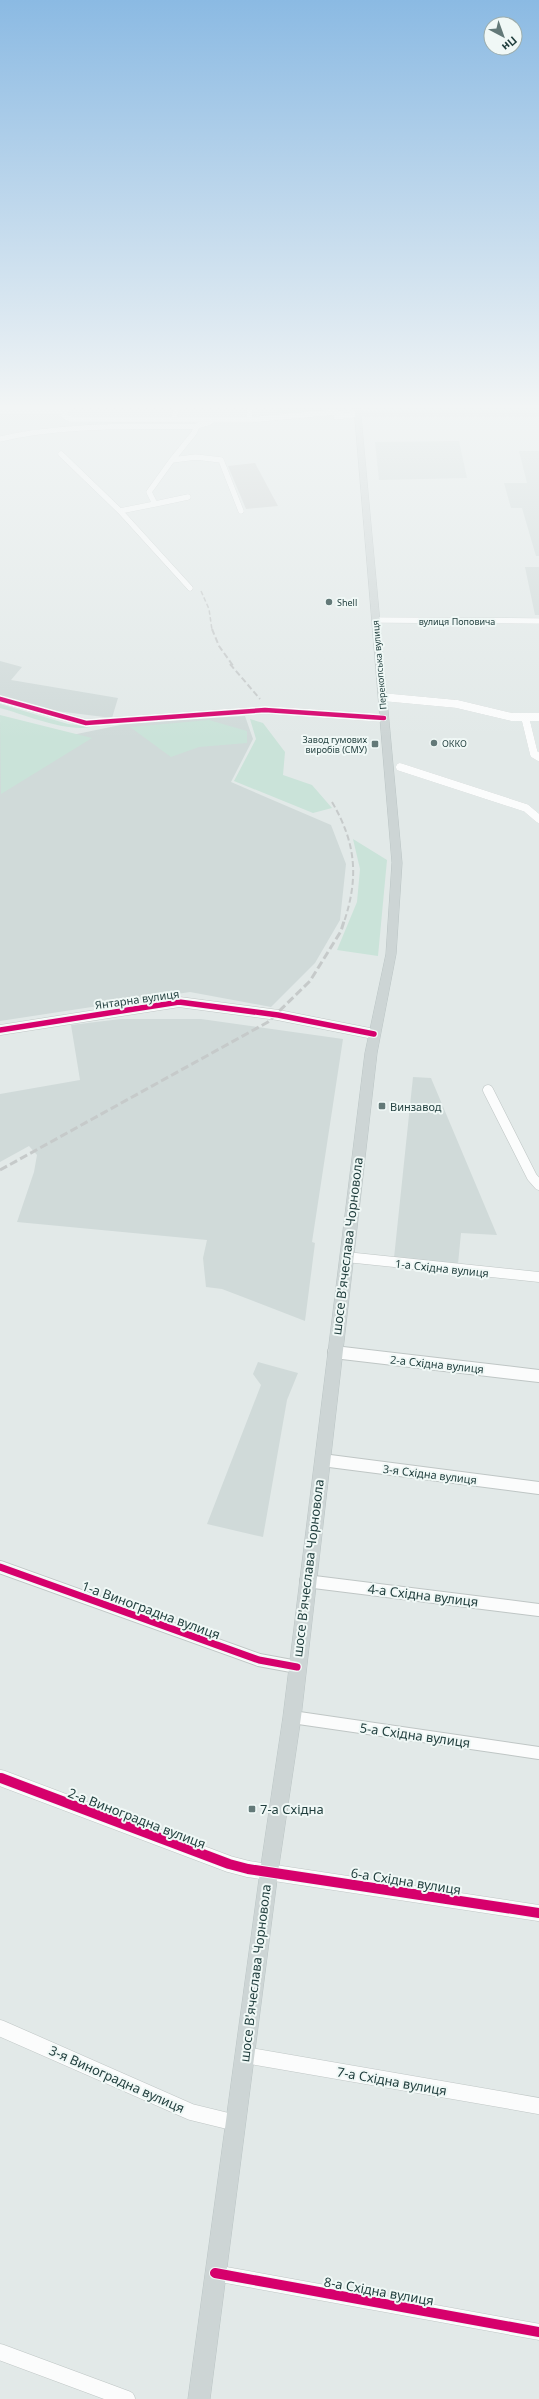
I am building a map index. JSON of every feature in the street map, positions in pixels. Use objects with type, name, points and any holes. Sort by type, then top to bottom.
[{"type":"main road","name":"Перекопська вулиця","points":[[367,515],[396,863],[393,928]]},
{"type":"main road","name":"шосе В'ячеслава Чорновола","points":[[198,2399],[269,1872],[292,1717],[306,1581],[374,1034],[390,965],[393,928]]},
{"type":"street","points":[[124,515],[190,588]]},
{"type":"street","name":"вулиця Поповича","points":[[376,620],[539,621]]},
{"type":"street","points":[[382,697],[457,704],[508,716],[539,717]]},
{"type":"street","points":[[0,700],[86,723],[265,710],[384,718]]},
{"type":"street","points":[[524,717],[534,754],[539,757]]},
{"type":"street","points":[[400,767],[526,808],[539,819]]},
{"type":"street","name":"Янтарна вулиця","points":[[0,1030],[179,1002],[278,1015],[374,1034]]},
{"type":"street","points":[[488,1090],[532,1177],[539,1185]]},
{"type":"street","name":"1-а Східна вулиця","points":[[346,1257],[539,1277]]},
{"type":"street","name":"2-а Східна вулиця","points":[[334,1352],[539,1376]]},
{"type":"street","name":"3-я Східна вулиця","points":[[322,1460],[539,1488]]},
{"type":"street","name":"1-а Виноградна вулиця","points":[[0,1567],[259,1660],[296,1667]]},
{"type":"street","name":"4-а Східна вулиця","points":[[306,1581],[539,1610]]},
{"type":"street","name":"5-а Східна вулиця","points":[[292,1717],[539,1753]]},
{"type":"street","name":"2-а Виноградна вулиця","points":[[0,1778],[229,1864],[269,1872]]},
{"type":"street","name":"6-а Східна вулиця","points":[[269,1872],[539,1913]]},
{"type":"street","name":"3-я Виноградна вулиця","points":[[0,2028],[191,2112],[236,2123]]},
{"type":"street","name":"7-а Східна вулиця","points":[[245,2055],[539,2106]]},
{"type":"street","name":"8-а Східна вулиця","points":[[215,2273],[539,2332]]},
{"type":"street","points":[[0,2352],[127,2399]]},
{"type":"shaded area","points":[[524,515],[539,515],[539,556],[536,556]]},
{"type":"shaded area","points":[[525,567],[539,567],[539,615],[535,615]]},
{"type":"shaded area","points":[[0,661],[22,667],[11,680],[118,698],[112,718],[48,710],[0,697]]},
{"type":"shaded area","points":[[245,716],[253,739],[231,782],[331,825],[346,864],[340,920],[315,963],[271,1007],[190,992],[0,1021],[0,722],[72,735],[130,723]]},
{"type":"shaded area","points":[[121,1019],[201,1019],[343,1039],[312,1242],[315,1243],[305,1321],[222,1289],[206,1287],[203,1258],[207,1240],[17,1222],[34,1172],[37,1155],[29,1146],[0,1162],[0,1094],[80,1080],[71,1025]]},
{"type":"shaded area","points":[[413,1077],[431,1078],[497,1235],[461,1233],[458,1264],[394,1258]]},
{"type":"shaded area","points":[[258,1362],[298,1373],[287,1400],[263,1537],[207,1524],[261,1385],[253,1374]]},
{"type":"green space","points":[[0,704],[68,724],[91,727],[69,727],[46,722],[0,708]]},
{"type":"green space","points":[[0,715],[92,738],[1,794]]},
{"type":"green space","points":[[250,719],[263,723],[285,752],[283,775],[312,785],[332,808],[313,813],[234,781],[256,739]]},
{"type":"green space","points":[[209,720],[247,731],[247,743],[199,747],[171,757],[130,727]]},
{"type":"green space","points":[[353,839],[387,860],[378,956],[337,950],[357,902],[360,869]]},
{"type":"railway","points":[[201,591],[209,609],[212,630]]},
{"type":"railway","points":[[212,629],[219,646],[234,667]]},
{"type":"railway","points":[[230,664],[260,699]]},
{"type":"railway","points":[[332,802],[346,832],[353,860],[352,890],[344,922]]},
{"type":"railway","points":[[0,1170],[268,1022],[310,981],[341,931],[344,921]]},
{"type":"cycle path","points":[[0,699],[86,723],[265,710],[384,718]]},
{"type":"cycle path","points":[[0,1030],[179,1002],[278,1015],[374,1034]]},
{"type":"cycle path","points":[[0,1567],[259,1660],[297,1667]]},
{"type":"cycle path","points":[[0,1778],[229,1864],[248,1869],[539,1913]]},
{"type":"cycle path","points":[[215,2273],[539,2332]]},
{"type":"place","name":"Shell","points":[[329,602]]},
{"type":"place","name":"ОККО","points":[[434,743]]},
{"type":"place","name":"Завод гумових виробів (СМУ)","points":[[375,744]]},
{"type":"place","name":"Винзавод","points":[[382,1106]]},
{"type":"place","name":"7-а Східна","points":[[252,1809]]}]
